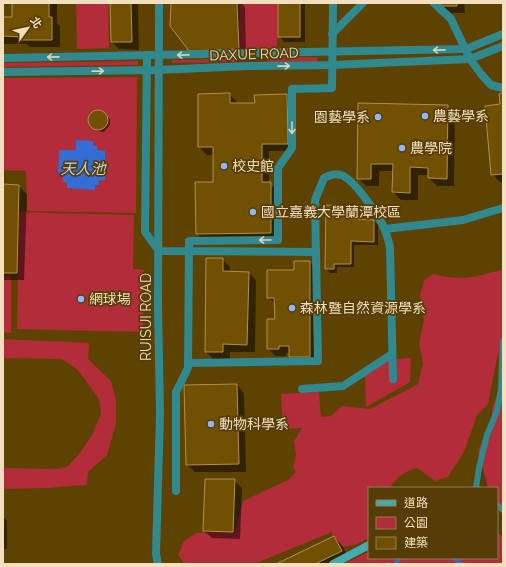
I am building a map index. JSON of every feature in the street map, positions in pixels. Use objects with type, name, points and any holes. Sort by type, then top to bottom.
[{"type":"street","name":"RUISUI ROAD","points":[[158,564],[156,554],[160,413],[158,252],[159,3]]},
{"type":"street","points":[[176,491],[176,392],[188,368],[189,241],[278,240],[278,168],[292,148],[292,89],[332,88],[333,3]]},
{"type":"street","points":[[332,34],[363,3]]},
{"type":"street","points":[[434,3],[451,19],[470,58],[481,74],[490,85],[503,88]]},
{"type":"street","points":[[3,58],[466,49],[503,34]]},
{"type":"street","name":"DAXUE ROAD","points":[[3,72],[158,70],[248,66],[332,65],[470,58],[503,46]]},
{"type":"street","points":[[147,55],[145,232],[158,252],[316,252]]},
{"type":"street","points":[[188,363],[318,361],[315,200],[324,178],[332,174],[341,175],[348,178],[368,203],[385,229],[390,248],[392,379]]},
{"type":"street","points":[[385,229],[463,220],[503,208]]},
{"type":"street","points":[[302,389],[343,386],[392,354]]},
{"type":"street","points":[[333,564],[368,546]]},
{"type":"lane","points":[[476,487],[487,435],[497,411],[503,341]]},
{"type":"shaded area","name":"國立嘉義大學蘭潭校區","points":[[3,3],[503,3],[503,420],[476,487],[368,487],[368,559],[359,564],[3,564]]},
{"type":"green space","points":[[76,3],[108,3],[109,48],[77,49]]},
{"type":"green space","points":[[239,3],[277,3],[277,55],[240,56]]},
{"type":"green space","points":[[317,57],[317,61],[267,62],[267,58]]},
{"type":"green space","points":[[236,59],[236,62],[172,63],[172,60]]},
{"type":"green space","points":[[138,61],[138,65],[3,67],[3,63]]},
{"type":"green space","points":[[137,77],[136,213],[27,211],[26,171],[3,170],[3,78]]},
{"type":"green space","name":"網球場","points":[[19,212],[134,215],[133,269],[144,270],[143,332],[17,329]]},
{"type":"green space","points":[[503,270],[503,341],[497,358],[488,404],[477,415],[464,452],[448,477],[435,481],[417,468],[402,475],[391,487],[368,487],[368,538],[356,544],[344,547],[333,546],[332,532],[254,564],[185,564],[178,555],[184,541],[196,533],[235,531],[243,501],[288,480],[296,472],[293,467],[296,456],[294,441],[302,428],[283,429],[281,394],[319,392],[321,417],[331,416],[342,406],[370,409],[418,384],[423,364],[419,343],[424,320],[420,294],[425,279],[434,274],[462,278]]},
{"type":"green space","points":[[3,275],[11,276],[11,333],[3,332]]},
{"type":"green space","points":[[3,339],[89,343],[88,359],[111,381],[116,400],[116,424],[107,455],[88,472],[87,485],[3,489],[3,468],[57,469],[67,467],[80,453],[92,435],[101,414],[99,399],[78,370],[62,359],[3,358]]},
{"type":"green space","points":[[411,358],[410,382],[366,407],[365,376],[388,360]]},
{"type":"green space","points":[[503,377],[503,508],[498,505],[498,487],[488,487],[478,450],[492,423],[492,409]]},
{"type":"green space","points":[[498,533],[503,537],[503,564],[343,564],[368,552],[368,559],[498,559]]},
{"type":"water","name":"天人池","points":[[76,140],[93,141],[93,146],[97,146],[97,150],[105,151],[105,180],[99,180],[99,185],[95,185],[95,190],[67,188],[67,183],[63,182],[63,174],[58,173],[59,150],[76,150]]},
{"type":"building","points":[[12,3],[49,3],[49,17],[52,17],[52,40],[21,40],[21,37],[3,36],[3,17],[12,17]]},
{"type":"building","points":[[110,3],[131,3],[132,42],[111,42]]},
{"type":"building","points":[[171,3],[237,3],[239,49],[189,51],[170,26]]},
{"type":"building","points":[[278,3],[300,3],[300,37],[278,37]]},
{"type":"building","points":[[439,3],[457,3],[457,6],[442,6]]},
{"type":"building","points":[[230,93],[230,103],[255,103],[254,95],[287,94],[288,144],[262,144],[262,182],[271,182],[271,233],[196,234],[195,182],[213,182],[213,147],[198,147],[198,94]]},
{"type":"building","points":[[503,93],[503,174],[491,175],[485,106],[500,104],[499,94]]},
{"type":"building","name":"農學院","points":[[358,103],[448,105],[447,179],[428,178],[428,168],[410,167],[410,193],[392,192],[393,164],[371,164],[371,179],[357,179]]},
{"type":"building","points":[[94,110],[102,110],[108,116],[108,124],[102,130],[94,130],[88,124],[88,116]]},
{"type":"building","points":[[3,184],[19,185],[17,273],[3,273]]},
{"type":"building","points":[[326,205],[350,206],[350,219],[374,220],[374,242],[351,241],[351,264],[334,264],[334,269],[325,269]]},
{"type":"building","points":[[206,258],[223,258],[223,271],[249,272],[247,345],[223,344],[223,352],[205,352]]},
{"type":"building","name":"森林暨自然資源學系","points":[[294,261],[310,261],[310,357],[289,357],[289,346],[279,346],[279,349],[267,349],[267,319],[275,319],[274,298],[267,298],[267,270],[294,270]]},
{"type":"building","name":"動物科學系","points":[[237,384],[239,464],[186,465],[184,385]]},
{"type":"building","points":[[205,479],[235,479],[233,532],[203,531]]},
{"type":"building","points":[[334,536],[342,551],[315,564],[276,564]]},
{"type":"waterway","points":[[394,564],[400,559]]},
{"type":"waterway","points":[[454,559],[463,564]]},
{"type":"place","name":"農藝學系","points":[[425,116]]},
{"type":"place","name":"園藝學系","points":[[378,117]]},
{"type":"place","name":"農學院","points":[[402,148]]},
{"type":"place","name":"校史館","points":[[224,166]]},
{"type":"place","name":"國立嘉義大學蘭潭校區","points":[[253,212]]},
{"type":"place","name":"網球場","points":[[81,299]]},
{"type":"place","name":"森林暨自然資源學系","points":[[292,308]]},
{"type":"place","name":"動物科學系","points":[[211,424]]}]
